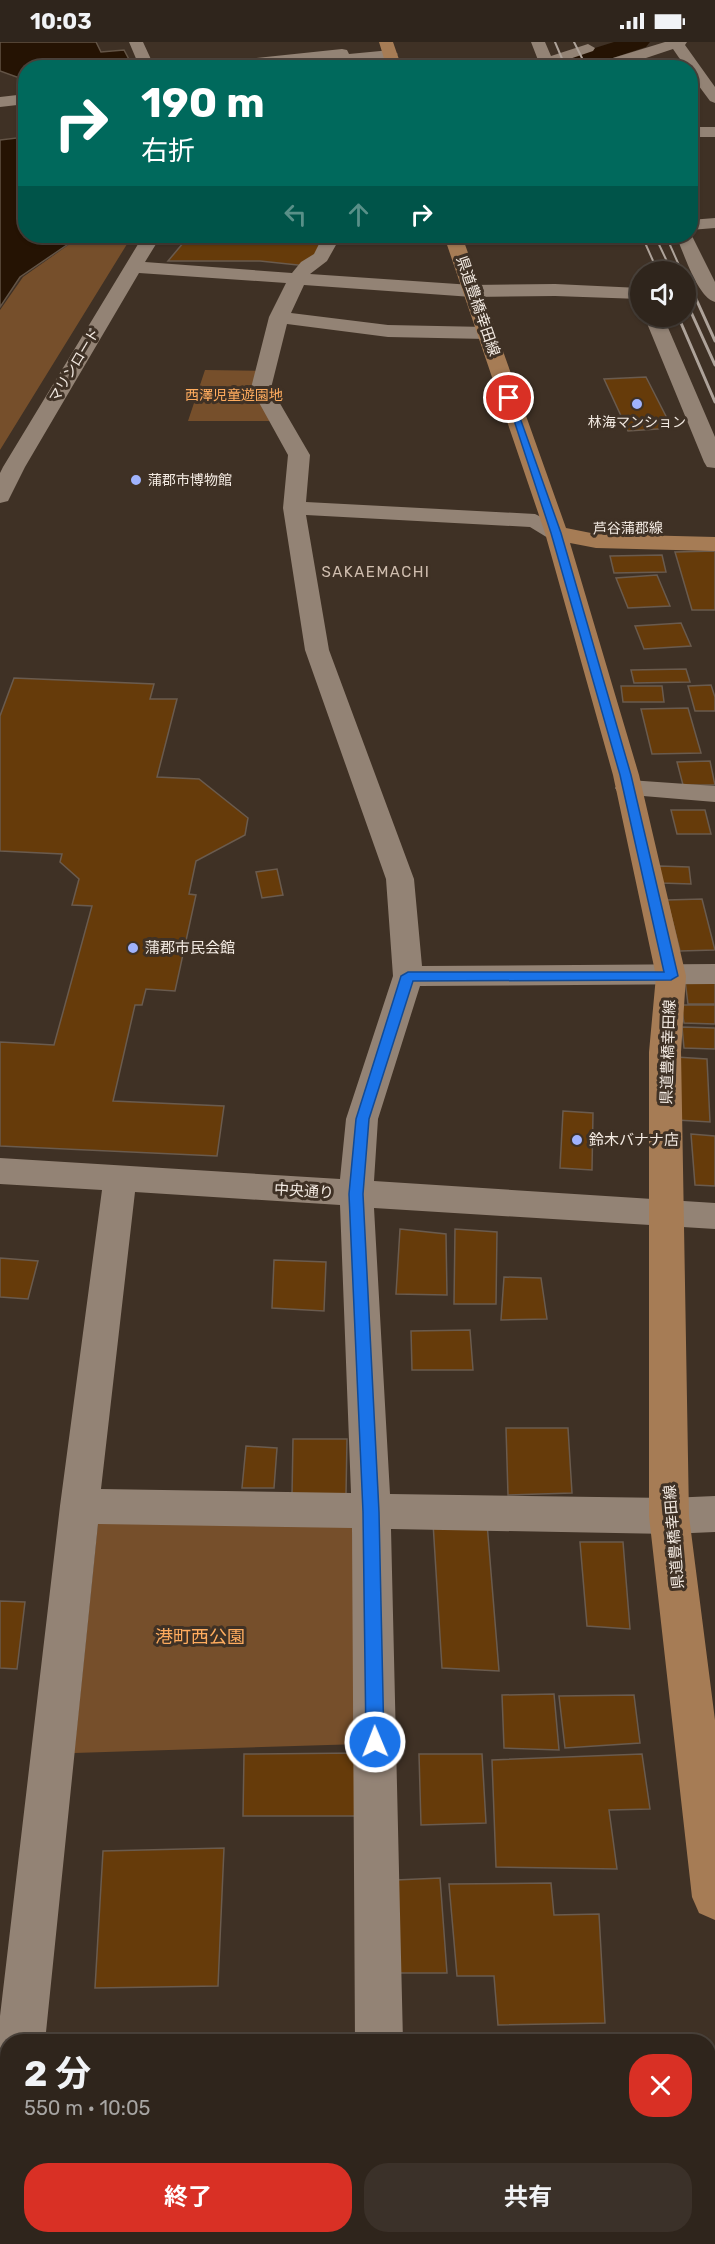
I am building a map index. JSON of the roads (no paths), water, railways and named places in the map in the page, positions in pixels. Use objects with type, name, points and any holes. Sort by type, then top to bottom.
[{"type":"main road","name":"県道豊橋幸田線","points":[[455,243],[556,533],[629,788],[671,976],[665,1052],[669,1516],[715,1897]]},
{"type":"main road","name":"芦谷蒲郡線","points":[[556,533],[596,526],[715,528]]},
{"type":"main road","name":"芦谷蒲郡線","points":[[556,533],[596,541],[715,544]]},
{"type":"street","points":[[136,42],[144,60]]},
{"type":"street","points":[[256,42],[264,60]]},
{"type":"street","points":[[538,42],[545,60]]},
{"type":"street","points":[[621,60],[677,42],[689,60]]},
{"type":"street","points":[[551,60],[590,45]]},
{"type":"street","points":[[191,50],[196,60]]},
{"type":"street","points":[[289,60],[341,51],[391,56]]},
{"type":"street","points":[[366,60],[391,56]]},
{"type":"street","points":[[698,62],[706,61]]},
{"type":"street","points":[[698,74],[715,98]]},
{"type":"street","points":[[0,96],[18,95]]},
{"type":"street","points":[[0,102],[18,97]]},
{"type":"street","points":[[698,132],[715,132]]},
{"type":"street","points":[[698,224],[715,223]]},
{"type":"street","name":"マリンロード","points":[[0,496],[14,467],[148,243]]},
{"type":"street","points":[[328,243],[321,257],[307,266],[297,279],[279,317],[261,388],[299,455],[294,508],[316,650],[400,879],[408,976],[363,1119],[356,1194],[371,1512],[379,2034]]},
{"type":"street","points":[[688,243],[715,296]]},
{"type":"street","points":[[134,267],[472,291],[555,290],[630,293]]},
{"type":"street","points":[[279,317],[388,331],[487,333]]},
{"type":"street","points":[[658,327],[715,462]]},
{"type":"street","points":[[294,508],[535,521],[556,533]]},
{"type":"street","points":[[629,788],[715,794]]},
{"type":"street","points":[[408,976],[715,974]]},
{"type":"street","name":"中央通り","points":[[0,1171],[715,1216]]},
{"type":"street","points":[[22,2034],[80,1506],[120,1179]]},
{"type":"street","points":[[80,1506],[669,1516],[715,1514]]},
{"type":"waterway","points":[[581,60],[638,42]]},
{"type":"railway","points":[[555,42],[563,60]]},
{"type":"railway","points":[[574,42],[583,60]]},
{"type":"railway","points":[[645,243],[653,261]]},
{"type":"railway","points":[[658,243],[667,261]]},
{"type":"railway","points":[[669,243],[677,261]]},
{"type":"railway","points":[[696,299],[715,341]]},
{"type":"railway","points":[[696,323],[715,365]]},
{"type":"railway","points":[[683,327],[715,402]]},
{"type":"place","name":"林海マンション","points":[[637,404]]},
{"type":"place","name":"蒲郡市博物館","points":[[136,480]]},
{"type":"place","name":"蒲郡市民会館","points":[[133,948]]},
{"type":"place","name":"鈴木バナナ店","points":[[577,1140]]},
{"type":"district","name":"SAKAEMACHI","points":[[376,572]]},
{"type":"park label","name":"西澤児童遊園地","points":[[234,395]]},
{"type":"park label","name":"港町西公園","points":[[200,1637]]}]
